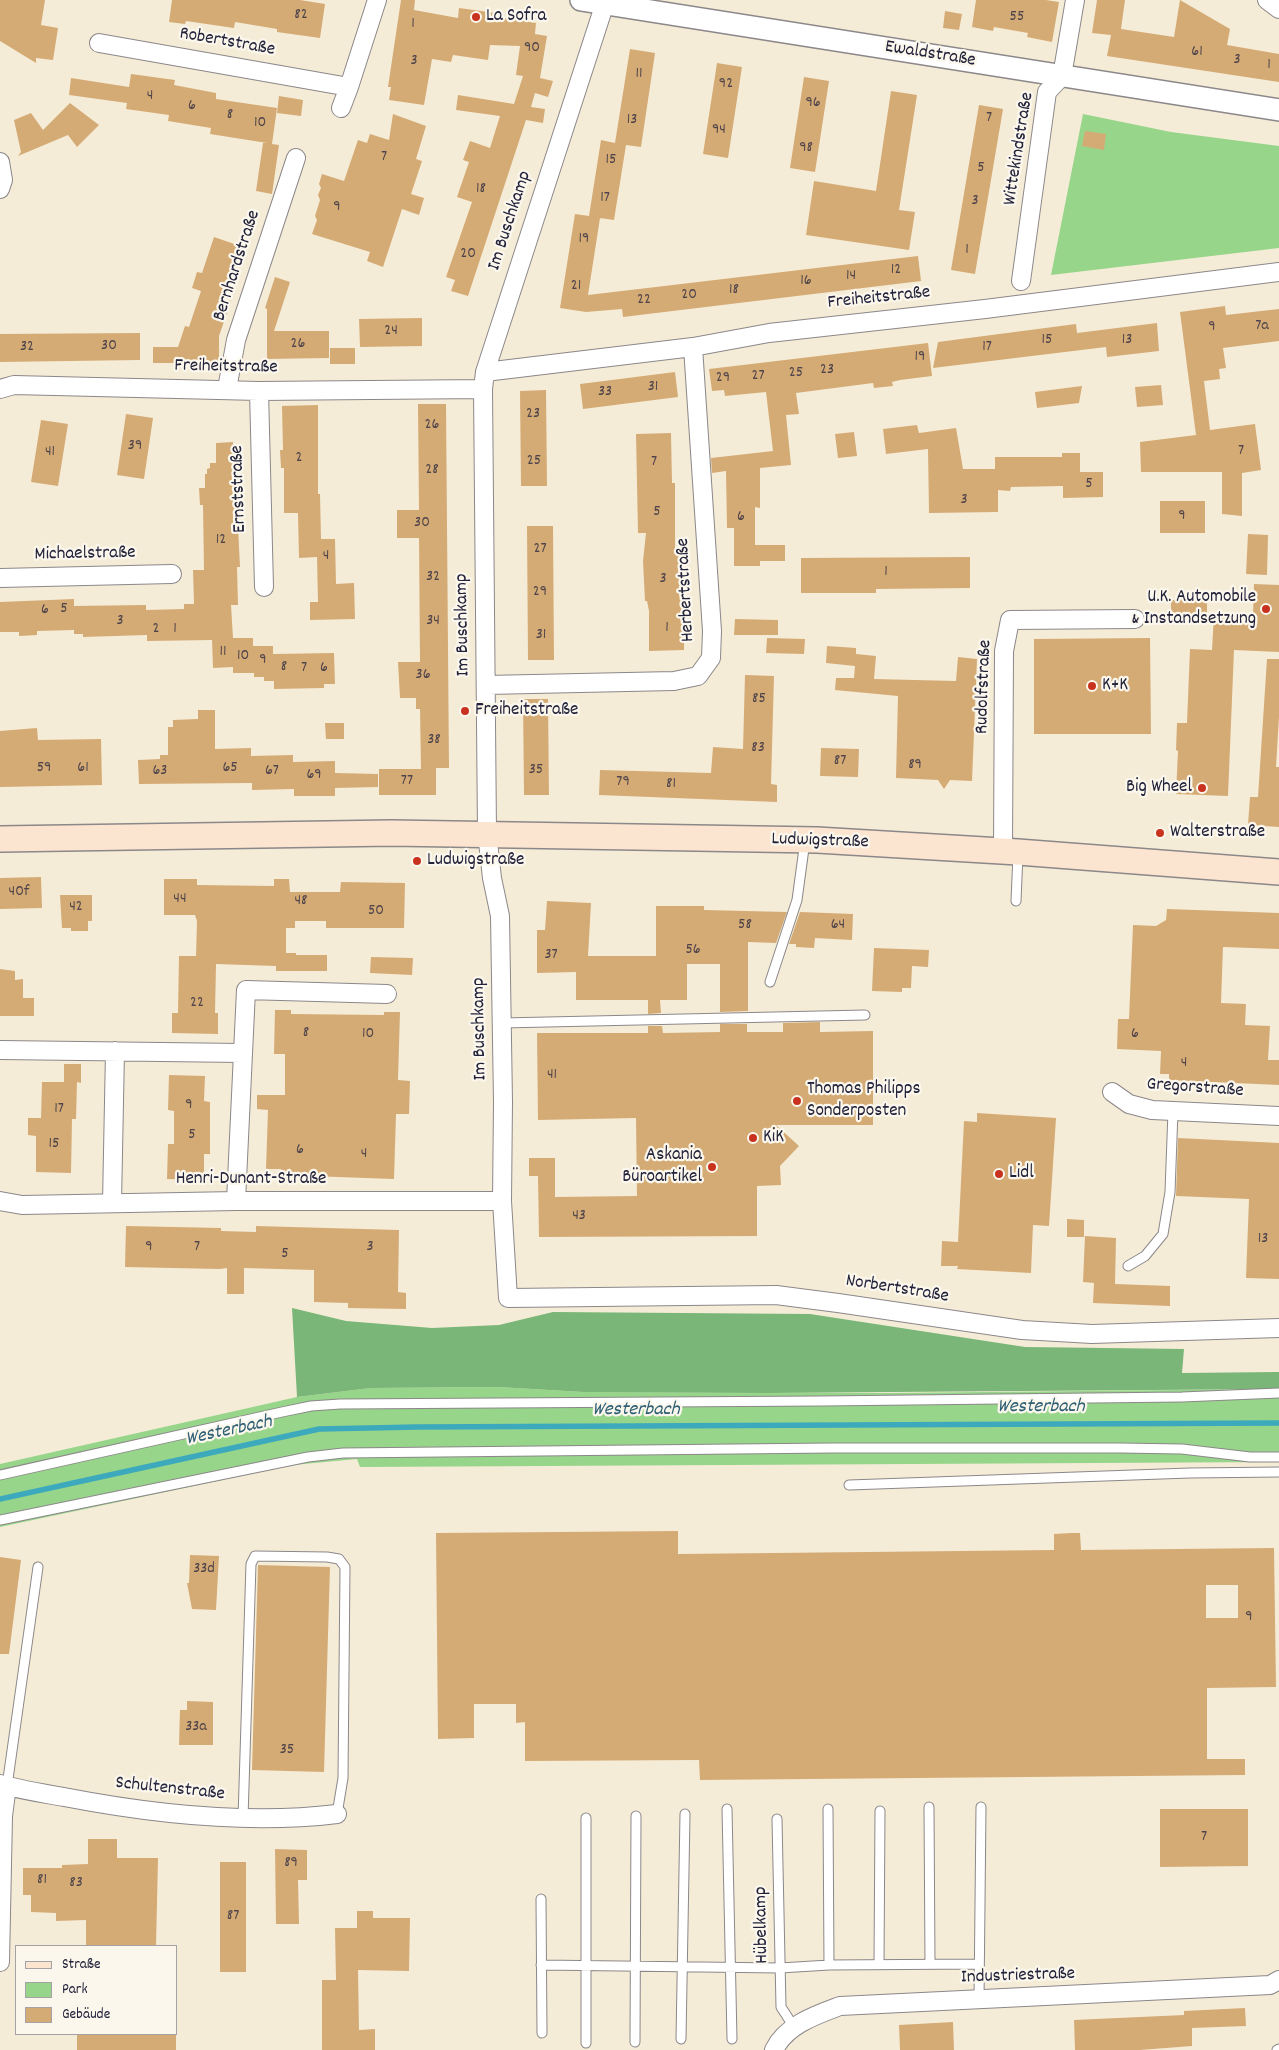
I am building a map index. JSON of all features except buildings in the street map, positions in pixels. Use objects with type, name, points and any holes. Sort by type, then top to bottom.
[{"type":"main road","name":"Ludwigstraße","points":[[0,839],[487,833],[805,840],[1011,851],[1279,872]]},
{"type":"street","points":[[341,108],[377,0]]},
{"type":"street","name":"Ewaldstraße","points":[[581,0],[605,2],[1279,110]]},
{"type":"street","name":"Wittekindstraße","points":[[1021,281],[1047,92],[1062,76],[1075,0]]},
{"type":"street","points":[[1267,0],[1279,9]]},
{"type":"street","name":"Im Buschkamp","points":[[508,1298],[502,1201],[500,916],[492,878],[487,833],[484,380],[605,2]]},
{"type":"street","name":"Robertstraße","points":[[98,43],[349,87]]},
{"type":"street","name":"Bernhardstraße","points":[[227,389],[236,340],[296,158]]},
{"type":"street","points":[[0,162],[3,180],[0,189]]},
{"type":"street","name":"Freiheitstraße","points":[[0,389],[14,385],[259,391],[484,380],[769,333],[985,309],[1279,272]]},
{"type":"street","name":"Herbertstraße","points":[[486,685],[674,682],[698,676],[711,658],[712,631],[693,347]]},
{"type":"street","name":"Ernststraße","points":[[259,391],[264,587]]},
{"type":"street","name":"Michaelstraße","points":[[0,578],[172,574]]},
{"type":"street","name":"Rudolfstraße","points":[[1011,851],[1004,651],[1010,620],[1135,619]]},
{"type":"street","points":[[236,1201],[246,990],[387,994]]},
{"type":"street","points":[[0,1050],[242,1054]]},
{"type":"street","points":[[112,1203],[115,1051]]},
{"type":"street","name":"Gregorstraße","points":[[1112,1092],[1129,1104],[1152,1110],[1279,1116]]},
{"type":"street","name":"Henri-Dunant-Straße","points":[[0,1201],[22,1204],[236,1201],[502,1201]]},
{"type":"street","name":"Norbertstraße","points":[[508,1298],[776,1295],[1022,1330],[1092,1334],[1279,1328]]},
{"type":"street","points":[[0,1962],[4,1785]]},
{"type":"street","name":"Schultenstraße","points":[[4,1785],[105,1805],[243,1818],[307,1818],[337,1814]]},
{"type":"street","name":"Industriestraße","points":[[774,2050],[777,2043],[794,2027],[813,2016],[840,2006],[1270,1985],[1279,1980]]},
{"type":"lane","points":[[770,982],[797,900],[805,840]]},
{"type":"lane","points":[[1011,851],[1016,901]]},
{"type":"lane","points":[[502,1023],[865,1015]]},
{"type":"lane","points":[[1128,1266],[1145,1256],[1163,1234],[1170,1192],[1172,1111]]},
{"type":"lane","points":[[0,1475],[320,1405],[1182,1397],[1279,1393]]},
{"type":"lane","points":[[0,1520],[299,1459],[344,1453],[833,1448],[1120,1448],[1182,1449],[1250,1457],[1279,1457]]},
{"type":"lane","points":[[850,1485],[1190,1473],[1279,1472]]},
{"type":"lane","points":[[243,1818],[251,1564],[255,1556],[327,1558],[338,1560],[345,1567],[342,1778],[337,1814]]},
{"type":"lane","points":[[4,1785],[38,1567]]},
{"type":"lane","points":[[979,2000],[981,1807]]},
{"type":"lane","points":[[929,1808],[930,1963]]},
{"type":"lane","points":[[727,1809],[732,2039]]},
{"type":"lane","points":[[828,1809],[828,1965]]},
{"type":"lane","points":[[879,1964],[880,1811]]},
{"type":"lane","points":[[681,2039],[685,1814]]},
{"type":"lane","points":[[635,2042],[636,1816]]},
{"type":"lane","points":[[586,1818],[586,2043]]},
{"type":"lane","name":"Hübelkamp","points":[[777,1819],[781,2008],[794,2027]]},
{"type":"lane","points":[[541,1899],[542,2033]]},
{"type":"lane","points":[[541,1965],[780,1968],[828,1965],[979,1964]]},
{"type":"green space","points":[[1083,114],[1171,132],[1279,146],[1279,248],[1051,275]]},
{"type":"green space","points":[[292,1308],[346,1321],[432,1328],[499,1325],[553,1312],[810,1314],[1025,1347],[1184,1349],[1182,1373],[1279,1372],[1279,1389],[765,1393],[583,1392],[498,1387],[371,1388],[297,1397]]},
{"type":"green space","points":[[498,1387],[583,1392],[884,1393],[1279,1389],[1279,1462],[360,1467],[357,1459],[293,1465],[0,1527],[0,1464],[297,1397],[371,1388]]},
{"type":"waterway","name":"Westerbach","points":[[0,1499],[319,1429],[1279,1423]]},
{"type":"place","name":"La Sofra","points":[[476,17]]},
{"type":"place","name":"U.K. Automobile & Instandsetzung","points":[[1266,609]]},
{"type":"place","name":"K+K","points":[[1092,686]]},
{"type":"place","name":"Freiheitstraße","points":[[465,711]]},
{"type":"place","name":"Big Wheel","points":[[1202,788]]},
{"type":"place","name":"Walterstraße","points":[[1160,833]]},
{"type":"place","name":"Ludwigstraße","points":[[417,861]]},
{"type":"place","name":"Thomas Philipps Sonderposten","points":[[797,1101]]},
{"type":"place","name":"KiK","points":[[753,1138]]},
{"type":"place","name":"Askania Büroartikel","points":[[712,1167]]},
{"type":"place","name":"Lidl","points":[[999,1174]]}]
